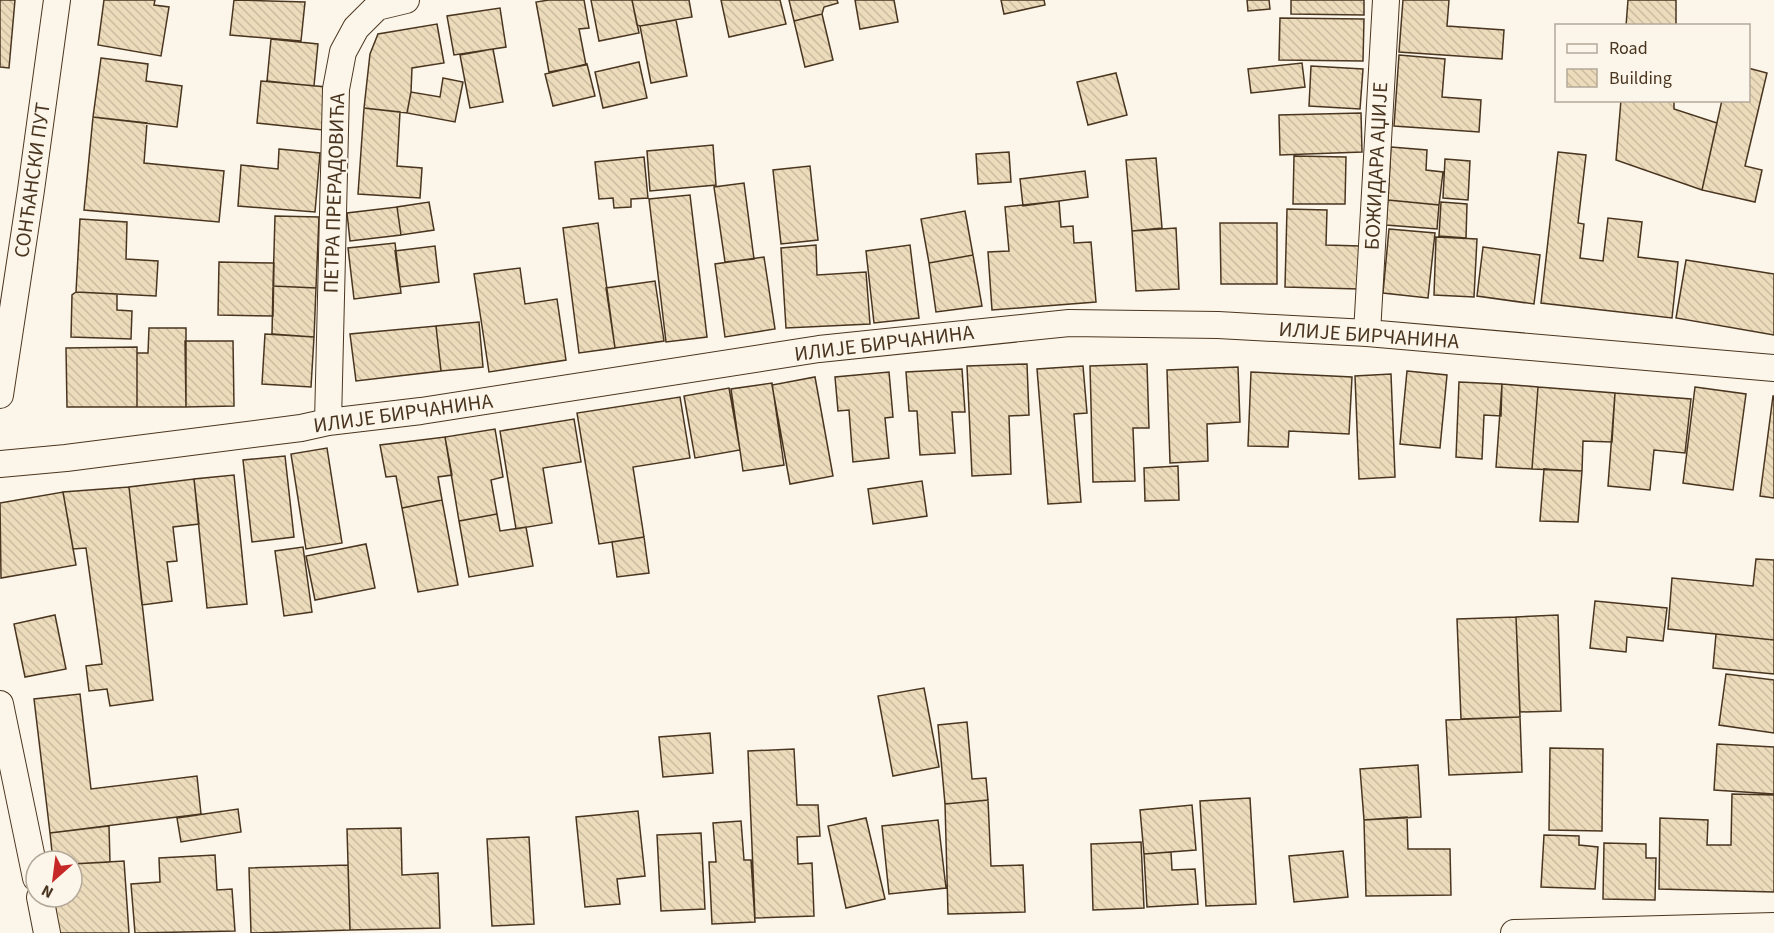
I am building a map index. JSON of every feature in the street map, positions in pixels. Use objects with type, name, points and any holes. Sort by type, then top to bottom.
[{"type":"street","name":"СОНЋАНСКИ ПУТ","points":[[0,395],[57,0]]},
{"type":"street","name":"ПЕТРА ПРЕРАДОВИЋА","points":[[328,422],[336,89],[343,52],[356,28],[377,7],[406,0]]},
{"type":"street","name":"БОЖИДАРА АЏИЈЕ","points":[[1367,333],[1386,0]]},
{"type":"street","name":"ИЛИЈЕ БИРЧАНИНА","points":[[0,464],[66,458],[301,428],[328,422],[421,411],[819,349],[1069,323],[1218,325],[1367,333],[1774,368]]},
{"type":"street","points":[[0,704],[30,849]]},
{"type":"street","points":[[42,909],[47,933]]},
{"type":"street","points":[[1514,933],[1774,926]]},
{"type":"building","points":[[0,0],[15,0],[9,68],[0,67]]},
{"type":"building","points":[[104,0],[155,0],[154,5],[169,7],[161,56],[98,45]]},
{"type":"building","points":[[234,0],[305,2],[301,41],[230,35]]},
{"type":"building","points":[[584,0],[589,28],[579,29],[586,65],[549,72],[536,2]]},
{"type":"building","points":[[591,0],[632,0],[639,33],[599,41]]},
{"type":"building","points":[[632,0],[689,0],[692,17],[640,26],[637,25]]},
{"type":"building","points":[[721,0],[780,0],[786,24],[729,37]]},
{"type":"building","points":[[789,0],[837,0],[838,3],[824,7],[822,14],[794,21]]},
{"type":"building","points":[[855,0],[894,0],[898,22],[860,29]]},
{"type":"building","points":[[1001,0],[1044,0],[1045,5],[1004,14]]},
{"type":"building","points":[[1247,0],[1269,0],[1270,9],[1248,11]]},
{"type":"building","points":[[1291,0],[1364,0],[1364,15],[1291,14]]},
{"type":"building","points":[[1403,0],[1449,0],[1447,26],[1504,30],[1502,59],[1399,52]]},
{"type":"building","points":[[1628,0],[1676,0],[1676,24],[1626,24]]},
{"type":"building","points":[[500,8],[506,47],[454,55],[447,16]]},
{"type":"building","points":[[822,14],[833,60],[805,67],[794,21]]},
{"type":"building","points":[[1280,18],[1364,19],[1363,61],[1279,60]]},
{"type":"building","points":[[676,20],[687,76],[651,83],[640,26]]},
{"type":"building","points":[[437,24],[444,63],[412,68],[407,113],[364,108],[370,54],[378,34]]},
{"type":"building","points":[[271,39],[318,44],[314,86],[267,81]]},
{"type":"building","points":[[493,49],[503,102],[470,108],[460,55]]},
{"type":"building","points":[[1399,55],[1445,59],[1442,97],[1481,100],[1479,132],[1394,126]]},
{"type":"building","points":[[101,58],[148,64],[146,81],[182,86],[177,127],[93,117]]},
{"type":"building","points":[[639,62],[647,98],[603,108],[595,72]]},
{"type":"building","points":[[1302,63],[1305,87],[1251,93],[1248,69]]},
{"type":"building","points":[[587,64],[595,96],[553,106],[545,74]]},
{"type":"building","points":[[1311,66],[1363,69],[1360,109],[1309,106]]},
{"type":"building","points":[[1750,69],[1767,73],[1745,166],[1762,170],[1755,202],[1702,190],[1722,102],[1750,102]]},
{"type":"building","points":[[1116,73],[1127,115],[1088,125],[1077,82]]},
{"type":"building","points":[[443,78],[463,82],[455,122],[407,113],[411,92],[440,97]]},
{"type":"building","points":[[261,81],[327,87],[323,130],[257,123]]},
{"type":"building","points":[[1621,102],[1674,102],[1674,109],[1717,123],[1702,190],[1616,160]]},
{"type":"building","points":[[364,108],[400,112],[397,166],[422,168],[420,198],[358,194]]},
{"type":"building","points":[[1361,113],[1362,152],[1280,155],[1279,115]]},
{"type":"building","points":[[93,117],[147,123],[144,163],[224,171],[219,222],[84,210]]},
{"type":"building","points":[[713,145],[716,185],[650,191],[647,151]]},
{"type":"building","points":[[1391,147],[1427,150],[1426,170],[1443,172],[1439,205],[1388,200]]},
{"type":"building","points":[[279,149],[320,153],[315,212],[238,206],[241,165],[278,169]]},
{"type":"building","points":[[1009,152],[1011,182],[978,184],[976,154]]},
{"type":"building","points":[[1558,152],[1586,155],[1578,223],[1584,224],[1580,258],[1603,261],[1608,218],[1642,222],[1638,257],[1678,262],[1672,318],[1541,303]]},
{"type":"building","points":[[1294,156],[1346,157],[1345,204],[1293,204]]},
{"type":"building","points":[[644,157],[648,198],[631,199],[631,207],[614,208],[613,198],[599,199],[595,162]]},
{"type":"building","points":[[1156,158],[1162,228],[1132,231],[1126,160]]},
{"type":"building","points":[[1445,159],[1470,161],[1468,200],[1443,198]]},
{"type":"building","points":[[810,166],[818,240],[781,244],[773,170]]},
{"type":"building","points":[[1085,171],[1088,197],[1023,206],[1020,179]]},
{"type":"building","points":[[744,183],[754,259],[725,262],[714,187]]},
{"type":"building","points":[[690,195],[707,337],[666,342],[649,199]]},
{"type":"building","points":[[1388,200],[1439,205],[1437,229],[1386,225]]},
{"type":"building","points":[[1059,201],[1061,227],[1073,226],[1074,243],[1091,242],[1096,302],[992,310],[988,252],[1009,251],[1005,207]]},
{"type":"building","points":[[429,202],[434,230],[401,235],[397,207]]},
{"type":"building","points":[[1441,202],[1467,204],[1466,238],[1439,236]]},
{"type":"building","points":[[397,207],[401,235],[350,241],[347,213]]},
{"type":"building","points":[[1287,209],[1327,210],[1326,245],[1360,246],[1359,289],[1285,287]]},
{"type":"building","points":[[965,211],[973,255],[929,263],[921,219]]},
{"type":"building","points":[[275,216],[319,217],[316,288],[273,286]]},
{"type":"building","points":[[80,219],[127,222],[126,259],[158,261],[156,296],[76,292]]},
{"type":"building","points":[[598,223],[615,348],[579,353],[563,228]]},
{"type":"building","points":[[1220,223],[1277,223],[1277,284],[1221,284]]},
{"type":"building","points":[[1176,228],[1179,289],[1136,291],[1132,231]]},
{"type":"building","points":[[1389,229],[1435,233],[1428,298],[1383,293]]},
{"type":"building","points":[[1436,237],[1477,239],[1474,297],[1434,295]]},
{"type":"building","points":[[395,243],[401,293],[354,299],[348,248]]},
{"type":"building","points":[[816,245],[817,275],[866,272],[870,324],[786,328],[781,248]]},
{"type":"building","points":[[910,245],[919,318],[874,323],[866,251]]},
{"type":"building","points":[[435,246],[439,282],[400,287],[395,251]]},
{"type":"building","points":[[1483,247],[1540,255],[1534,304],[1477,296]]},
{"type":"building","points":[[973,255],[982,306],[936,312],[929,263]]},
{"type":"building","points":[[764,257],[775,329],[725,337],[715,264]]},
{"type":"building","points":[[1686,260],[1774,274],[1774,335],[1676,318]]},
{"type":"building","points":[[219,262],[274,263],[273,316],[218,315]]},
{"type":"building","points":[[520,268],[525,304],[557,299],[566,360],[489,372],[474,274]]},
{"type":"building","points":[[655,281],[664,341],[615,348],[606,288]]},
{"type":"building","points":[[273,286],[316,288],[314,337],[272,334]]},
{"type":"building","points":[[76,292],[117,294],[117,310],[132,311],[131,339],[71,337],[72,295]]},
{"type":"building","points":[[479,322],[483,367],[441,371],[436,326]]},
{"type":"building","points":[[436,326],[441,371],[356,381],[350,334]]},
{"type":"building","points":[[149,328],[186,328],[186,407],[137,407],[137,353],[148,353]]},
{"type":"building","points":[[265,334],[314,337],[311,387],[262,384]]},
{"type":"building","points":[[185,341],[233,341],[234,406],[186,407]]},
{"type":"building","points":[[137,347],[137,407],[67,407],[66,348]]},
{"type":"building","points":[[1027,364],[1029,415],[1009,416],[1011,474],[972,476],[967,366]]},
{"type":"building","points":[[1147,364],[1149,428],[1133,428],[1135,481],[1093,482],[1090,366]]},
{"type":"building","points":[[1083,366],[1087,413],[1074,414],[1081,502],[1048,504],[1037,369]]},
{"type":"building","points":[[1238,367],[1240,422],[1207,424],[1208,461],[1170,463],[1167,370]]},
{"type":"building","points":[[962,369],[965,412],[952,412],[955,453],[920,455],[917,411],[909,411],[906,372]]},
{"type":"building","points":[[1407,371],[1447,375],[1440,448],[1400,444]]},
{"type":"building","points":[[889,372],[893,417],[885,418],[889,458],[853,462],[849,410],[838,411],[835,377]]},
{"type":"building","points":[[1251,372],[1352,377],[1349,434],[1289,431],[1288,447],[1248,446]]},
{"type":"building","points":[[1391,374],[1395,477],[1359,479],[1355,376]]},
{"type":"building","points":[[815,377],[833,476],[790,484],[772,385]]},
{"type":"building","points":[[1459,382],[1502,384],[1501,416],[1484,415],[1482,459],[1456,457]]},
{"type":"building","points":[[772,383],[784,465],[743,471],[731,389]]},
{"type":"building","points":[[1502,384],[1538,387],[1532,469],[1496,467]]},
{"type":"building","points":[[1538,387],[1615,393],[1612,442],[1583,441],[1582,471],[1532,469]]},
{"type":"building","points":[[1695,387],[1746,394],[1733,490],[1683,483]]},
{"type":"building","points":[[729,388],[740,450],[695,458],[684,396]]},
{"type":"building","points":[[1615,393],[1691,399],[1685,453],[1654,450],[1650,490],[1608,486]]},
{"type":"building","points":[[1774,396],[1774,498],[1760,496]]},
{"type":"building","points":[[680,397],[690,458],[633,467],[644,537],[599,544],[577,413]]},
{"type":"building","points":[[574,419],[581,462],[543,468],[552,523],[516,529],[500,431]]},
{"type":"building","points":[[495,429],[503,477],[491,480],[497,514],[459,521],[445,437]]},
{"type":"building","points":[[445,437],[452,475],[438,477],[442,500],[402,508],[396,476],[386,477],[380,445]]},
{"type":"building","points":[[327,448],[342,543],[306,549],[291,454]]},
{"type":"building","points":[[285,456],[294,537],[252,542],[243,460]]},
{"type":"building","points":[[1178,466],[1179,500],[1145,501],[1144,468]]},
{"type":"building","points":[[1544,469],[1582,471],[1578,522],[1540,521]]},
{"type":"building","points":[[234,475],[247,604],[207,608],[194,479]]},
{"type":"building","points":[[194,479],[199,524],[173,527],[177,561],[167,562],[172,601],[142,605],[129,487]]},
{"type":"building","points":[[922,481],[927,516],[873,524],[868,489]]},
{"type":"building","points":[[129,487],[153,700],[110,706],[107,689],[89,691],[86,666],[102,664],[86,548],[73,549],[63,492]]},
{"type":"building","points":[[63,492],[76,565],[1,578],[0,503]]},
{"type":"building","points":[[442,500],[458,585],[418,592],[402,508]]},
{"type":"building","points":[[497,514],[500,531],[526,527],[533,566],[469,577],[459,521]]},
{"type":"building","points":[[644,537],[649,573],[617,577],[612,542]]},
{"type":"building","points":[[366,544],[375,588],[315,600],[306,556]]},
{"type":"building","points":[[303,547],[312,612],[284,616],[275,551]]},
{"type":"building","points":[[1756,559],[1774,560],[1774,640],[1668,629],[1672,578],[1753,586]]},
{"type":"building","points":[[1595,601],[1667,608],[1663,641],[1627,637],[1626,652],[1590,648]]},
{"type":"building","points":[[55,615],[66,669],[25,677],[14,624]]},
{"type":"building","points":[[1558,615],[1561,711],[1520,712],[1516,617]]},
{"type":"building","points":[[1516,617],[1520,717],[1461,719],[1457,619]]},
{"type":"building","points":[[1716,634],[1774,640],[1774,674],[1713,668]]},
{"type":"building","points":[[1726,674],[1774,680],[1774,733],[1719,725]]},
{"type":"building","points":[[924,688],[939,767],[893,776],[878,696]]},
{"type":"building","points":[[80,694],[91,789],[197,776],[201,814],[50,833],[34,699]]},
{"type":"building","points":[[1520,717],[1522,772],[1449,775],[1446,720]]},
{"type":"building","points":[[967,722],[972,779],[986,778],[988,800],[945,804],[938,725]]},
{"type":"building","points":[[710,733],[713,773],[663,777],[659,737]]},
{"type":"building","points":[[1717,744],[1774,747],[1774,794],[1714,790]]},
{"type":"building","points":[[1550,748],[1603,749],[1602,831],[1549,830]]},
{"type":"building","points":[[794,749],[797,805],[818,805],[820,836],[797,837],[798,864],[812,863],[814,916],[755,918],[748,751]]},
{"type":"building","points":[[1418,765],[1421,817],[1364,820],[1360,769]]},
{"type":"building","points":[[1732,794],[1774,795],[1774,892],[1659,889],[1660,818],[1708,820],[1707,845],[1731,845]]},
{"type":"building","points":[[1250,798],[1256,904],[1206,906],[1200,801]]},
{"type":"building","points":[[988,800],[991,866],[1023,865],[1025,912],[948,914],[945,804]]},
{"type":"building","points":[[1192,805],[1196,850],[1144,854],[1140,810]]},
{"type":"building","points":[[238,809],[241,832],[181,842],[177,818]]},
{"type":"building","points":[[638,811],[645,876],[617,879],[620,904],[585,907],[576,817]]},
{"type":"building","points":[[1407,817],[1408,849],[1450,849],[1451,895],[1366,896],[1364,820]]},
{"type":"building","points":[[866,818],[885,899],[846,908],[828,826]]},
{"type":"building","points":[[938,820],[946,888],[889,894],[882,826]]},
{"type":"building","points":[[741,821],[744,860],[751,860],[755,922],[712,924],[709,862],[716,862],[713,823]]},
{"type":"building","points":[[109,826],[110,862],[84,863],[84,849],[52,849],[50,833]]},
{"type":"building","points":[[401,828],[402,875],[438,873],[440,928],[350,930],[347,829]]},
{"type":"building","points":[[701,833],[705,909],[661,911],[657,835]]},
{"type":"building","points":[[1544,835],[1579,836],[1579,845],[1598,847],[1595,889],[1541,887]]},
{"type":"building","points":[[529,837],[534,924],[492,926],[487,839]]},
{"type":"building","points":[[1141,842],[1144,908],[1093,910],[1091,844]]},
{"type":"building","points":[[1604,843],[1646,844],[1646,858],[1656,858],[1655,900],[1603,899]]},
{"type":"building","points":[[1343,851],[1348,897],[1294,902],[1289,856]]},
{"type":"building","points":[[1171,852],[1172,870],[1195,869],[1198,904],[1147,907],[1144,854]]},
{"type":"building","points":[[215,855],[217,890],[232,889],[235,931],[135,933],[131,884],[160,882],[159,858]]},
{"type":"building","points":[[124,861],[129,933],[57,933],[56,909],[84,909],[84,863]]},
{"type":"building","points":[[348,865],[350,930],[251,933],[249,868]]}]
